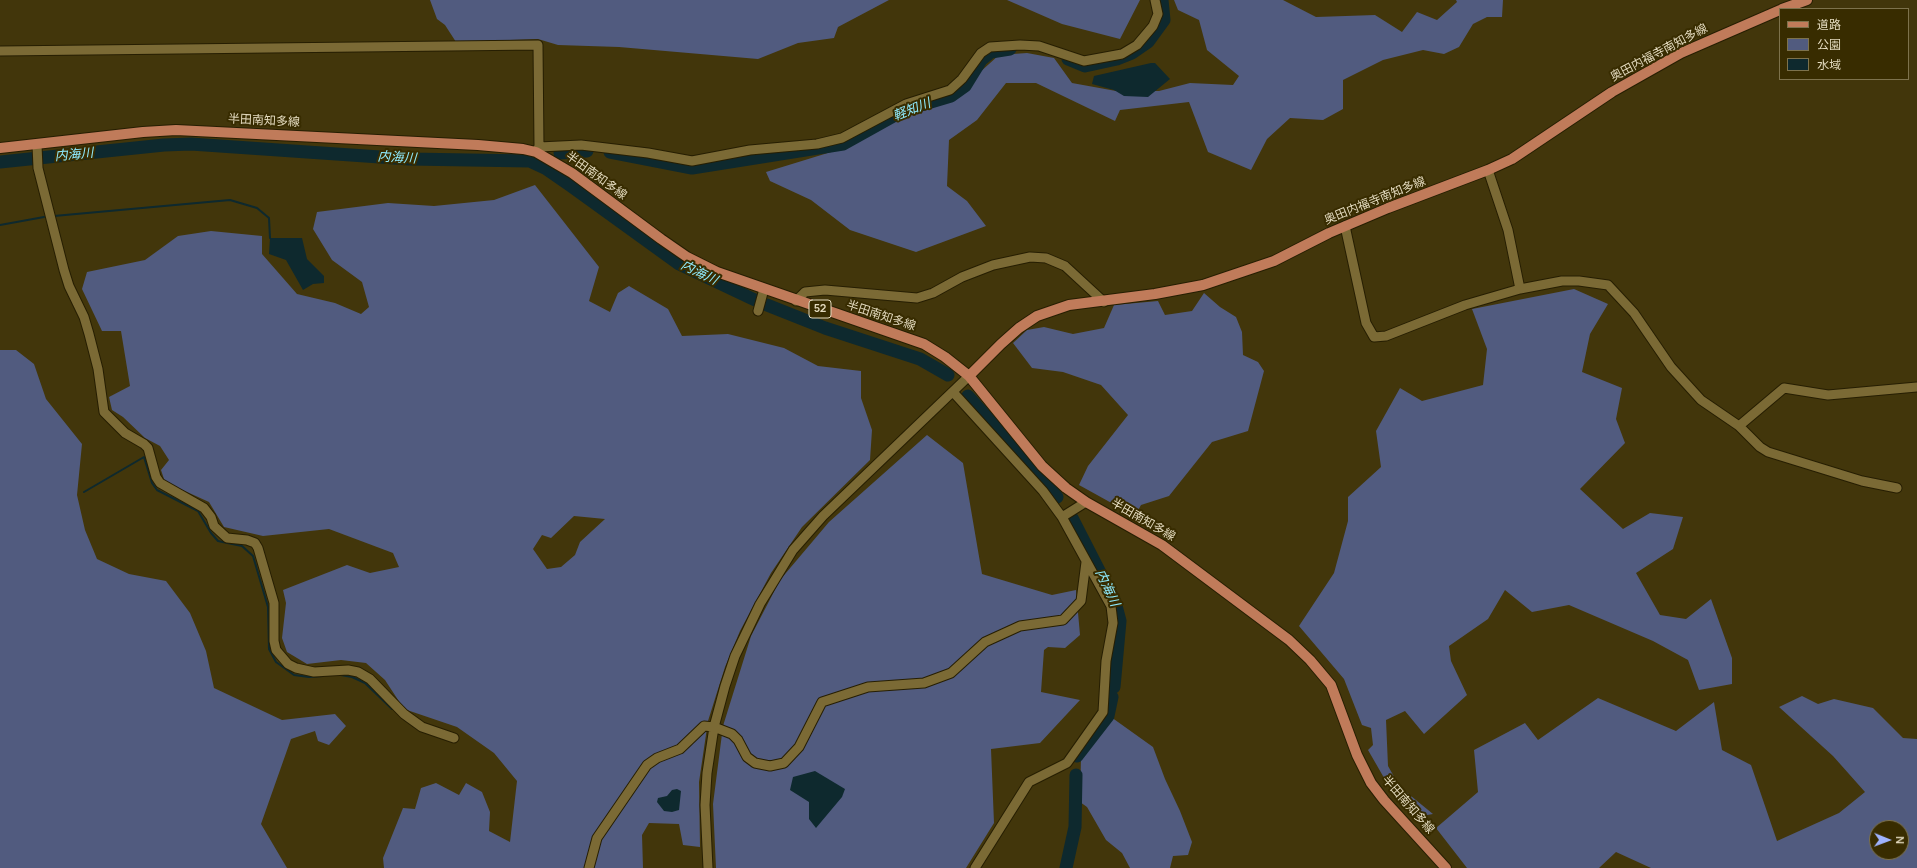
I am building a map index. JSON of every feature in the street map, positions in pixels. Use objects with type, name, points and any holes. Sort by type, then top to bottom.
[{"type":"main road","name":"奥田内福寺南知多線","points":[[1784,8],[1807,0]]},
{"type":"main road","name":"奥田内福寺南知多線","points":[[969,376],[1019,328],[1037,316],[1069,306],[1104,302],[1203,285],[1231,277],[1274,261],[1345,226],[1488,170],[1518,154],[1612,92],[1681,53],[1779,10]]},
{"type":"main road","name":"半田南知多線","points":[[0,148],[37,148],[143,132],[176,130],[493,145],[537,149],[687,257],[717,272],[796,301],[924,344],[945,357],[969,376],[1042,466],[1066,488],[1086,502],[1162,545],[1289,640],[1310,660],[1330,685],[1357,756],[1371,783],[1384,800],[1446,868]]},
{"type":"street","points":[[0,51],[538,45],[537,149],[581,145],[648,153],[692,161],[750,150],[817,144],[842,138],[906,104],[950,90],[962,79],[981,53],[990,47],[1020,45],[1039,46],[1084,60],[1122,54],[1137,45],[1153,26],[1158,14],[1155,0]]},
{"type":"street","points":[[37,148],[38,168],[69,286],[84,317],[98,369],[104,412],[125,432],[148,448],[156,477],[160,483],[204,508],[211,517],[214,526],[227,538],[247,540],[255,543],[258,548],[274,604],[274,641],[282,658],[288,664],[302,670],[314,672],[348,670],[358,672],[370,679],[404,714],[422,727],[454,738]]},
{"type":"street","points":[[1488,170],[1508,230],[1520,289]]},
{"type":"street","points":[[1345,226],[1366,323],[1374,337],[1386,336],[1465,305],[1520,289],[1562,281],[1579,281],[1608,286],[1634,313],[1671,367],[1701,400],[1739,426],[1760,447],[1768,452],[1862,482],[1897,488]]},
{"type":"street","points":[[796,301],[806,292],[825,290],[917,298],[933,293],[962,277],[993,265],[1030,257],[1046,258],[1065,266],[1104,302]]},
{"type":"street","points":[[758,311],[764,289]]},
{"type":"street","points":[[708,868],[705,805],[707,773],[714,726],[725,686],[744,634],[760,604],[794,550],[823,516],[969,376]]},
{"type":"street","points":[[1739,426],[1784,388],[1828,395],[1917,387]]},
{"type":"street","points":[[953,392],[1042,491],[1062,517],[1111,606],[1113,623],[1106,661],[1103,712],[1066,764],[1029,782],[975,868]]},
{"type":"street","points":[[1062,517],[1086,502]]},
{"type":"street","points":[[589,868],[597,838],[647,765],[656,758],[680,748],[704,726],[714,726],[732,734],[738,740],[751,761],[763,766],[784,763],[799,747],[822,702],[868,687],[924,683],[951,673],[985,642],[1020,626],[1063,620],[1081,601],[1086,562]]},
{"type":"green space","points":[[430,0],[889,0],[838,27],[834,38],[798,43],[758,59],[619,47],[558,45],[538,39],[456,42],[445,25],[437,19]]},
{"type":"green space","points":[[1007,0],[1140,0],[1120,39],[1062,24]]},
{"type":"green space","points":[[1174,0],[1283,0],[1316,17],[1375,15],[1402,32],[1417,12],[1437,20],[1457,2],[1456,0],[1503,0],[1502,17],[1487,17],[1473,24],[1459,47],[1444,54],[1423,50],[1383,60],[1343,80],[1343,109],[1323,120],[1290,118],[1267,139],[1251,170],[1208,152],[1189,102],[1120,110],[1115,121],[1036,83],[1006,83],[977,120],[949,140],[947,186],[967,201],[986,226],[916,252],[850,230],[811,200],[770,181],[766,172],[844,148],[898,119],[953,100],[967,90],[979,73],[999,55],[1027,53],[1054,58],[1072,83],[1116,91],[1159,91],[1190,83],[1233,85],[1239,76],[1207,50],[1199,20],[1178,10]]},
{"type":"green space","points":[[535,185],[599,267],[589,301],[610,312],[618,293],[629,286],[668,309],[682,336],[728,334],[784,348],[818,366],[861,371],[861,398],[872,430],[870,460],[802,527],[771,573],[740,631],[725,667],[708,721],[699,782],[700,847],[683,845],[679,824],[649,823],[642,835],[643,868],[384,868],[383,858],[403,808],[415,809],[421,788],[436,783],[459,795],[466,783],[482,792],[490,812],[489,831],[510,842],[517,781],[494,753],[457,727],[404,709],[385,680],[366,663],[341,660],[307,664],[287,652],[282,638],[286,603],[283,590],[347,565],[370,573],[399,567],[393,553],[329,529],[263,536],[224,527],[209,502],[165,482],[161,470],[169,460],[160,446],[145,438],[123,417],[112,410],[109,397],[130,386],[121,331],[102,331],[82,289],[87,272],[145,260],[178,236],[211,231],[262,236],[262,254],[297,294],[335,303],[361,314],[369,307],[362,282],[332,260],[313,229],[317,212],[388,203],[434,206],[494,200]],"holes":[[[574,516],[605,519],[580,542],[575,555],[561,567],[547,569],[533,549],[542,535],[551,538]]]},
{"type":"green space","points":[[1574,289],[1608,304],[1590,334],[1582,372],[1622,388],[1616,419],[1625,443],[1580,489],[1623,529],[1650,513],[1683,517],[1673,549],[1636,573],[1660,615],[1686,619],[1711,599],[1732,658],[1732,684],[1699,690],[1688,660],[1653,641],[1569,605],[1532,612],[1505,590],[1488,619],[1449,646],[1451,661],[1467,695],[1424,734],[1405,711],[1386,720],[1388,766],[1400,787],[1433,814],[1416,817],[1387,783],[1368,750],[1373,745],[1371,728],[1362,725],[1344,679],[1299,626],[1334,573],[1348,521],[1348,497],[1381,467],[1376,431],[1400,388],[1422,401],[1483,385],[1487,349],[1472,309]]},
{"type":"green space","points":[[1204,293],[1220,307],[1236,317],[1242,332],[1243,355],[1258,362],[1264,371],[1248,431],[1212,442],[1169,496],[1141,505],[1135,516],[1079,485],[1088,466],[1128,415],[1101,385],[1063,372],[1032,368],[1013,343],[1027,330],[1044,327],[1073,334],[1104,328],[1114,305],[1158,301],[1165,315],[1192,311]]},
{"type":"green space","points":[[0,350],[16,350],[34,364],[46,399],[82,444],[77,495],[85,530],[97,559],[129,574],[166,581],[190,613],[206,651],[214,688],[282,720],[335,714],[346,726],[329,745],[318,741],[315,731],[291,739],[261,824],[287,868],[0,868]]},
{"type":"green space","points":[[927,435],[963,463],[982,574],[1052,595],[1076,590],[1080,635],[1065,648],[1048,647],[1044,650],[1041,692],[1080,700],[1040,743],[991,749],[994,823],[966,868],[716,868],[713,804],[723,726],[751,636],[780,580],[829,522]]},
{"type":"green space","points":[[1802,696],[1818,704],[1834,699],[1873,708],[1903,738],[1917,739],[1917,868],[1651,868],[1616,852],[1599,868],[1467,868],[1436,828],[1478,792],[1474,750],[1525,723],[1538,740],[1598,698],[1676,731],[1714,702],[1722,750],[1751,765],[1777,841],[1839,813],[1865,792],[1833,756],[1779,707]]},
{"type":"green space","points":[[1111,717],[1153,747],[1165,779],[1180,811],[1192,842],[1188,855],[1173,856],[1170,868],[1130,868],[1122,853],[1106,840],[1087,807],[1080,802],[1081,757]]},
{"type":"water","points":[[1155,63],[1170,79],[1148,97],[1124,96],[1114,90],[1092,84],[1094,76]]},
{"type":"water","points":[[270,238],[302,238],[307,259],[324,276],[324,283],[313,284],[303,290],[286,260],[269,254]]},
{"type":"water","points":[[815,771],[845,789],[842,797],[816,828],[809,819],[809,802],[790,790],[793,777]]},
{"type":"water","points":[[677,789],[681,791],[679,810],[672,812],[664,811],[657,802],[658,798],[667,796],[672,790]]},
{"type":"waterway","name":"軽知川","points":[[1068,59],[1085,66],[1117,59],[1132,53],[1148,42],[1164,20],[1162,0]]},
{"type":"waterway","name":"軽知川","points":[[610,152],[692,168],[843,144],[904,110],[951,96],[965,86],[981,60],[991,52],[1010,49]]},
{"type":"waterway","name":"内海川","points":[[0,162],[164,145],[191,144],[409,159],[530,161],[545,168],[679,264],[755,300]]},
{"type":"waterway","name":"軽知川","points":[[560,153],[587,151]]},
{"type":"waterway","points":[[54,216],[230,200],[257,208],[269,218],[270,238]]},
{"type":"waterway","points":[[0,225],[44,217]]},
{"type":"waterway","name":"内海川","points":[[767,305],[825,328],[920,359],[948,375]]},
{"type":"waterway","name":"内海川","points":[[968,396],[1057,497]]},
{"type":"waterway","points":[[84,492],[144,457],[152,483],[157,490],[198,511],[211,533],[218,541],[242,546],[253,556],[268,607],[269,649],[276,662],[294,675],[309,677],[323,676]]},
{"type":"waterway","name":"内海川","points":[[1072,518],[1115,602],[1120,621],[1114,687]]},
{"type":"waterway","points":[[341,675],[352,677],[365,683],[392,709]]},
{"type":"waterway","name":"内海川","points":[[1077,756],[1108,716],[1112,697]]},
{"type":"waterway","name":"内海川","points":[[1066,868],[1075,827],[1076,775]]}]
